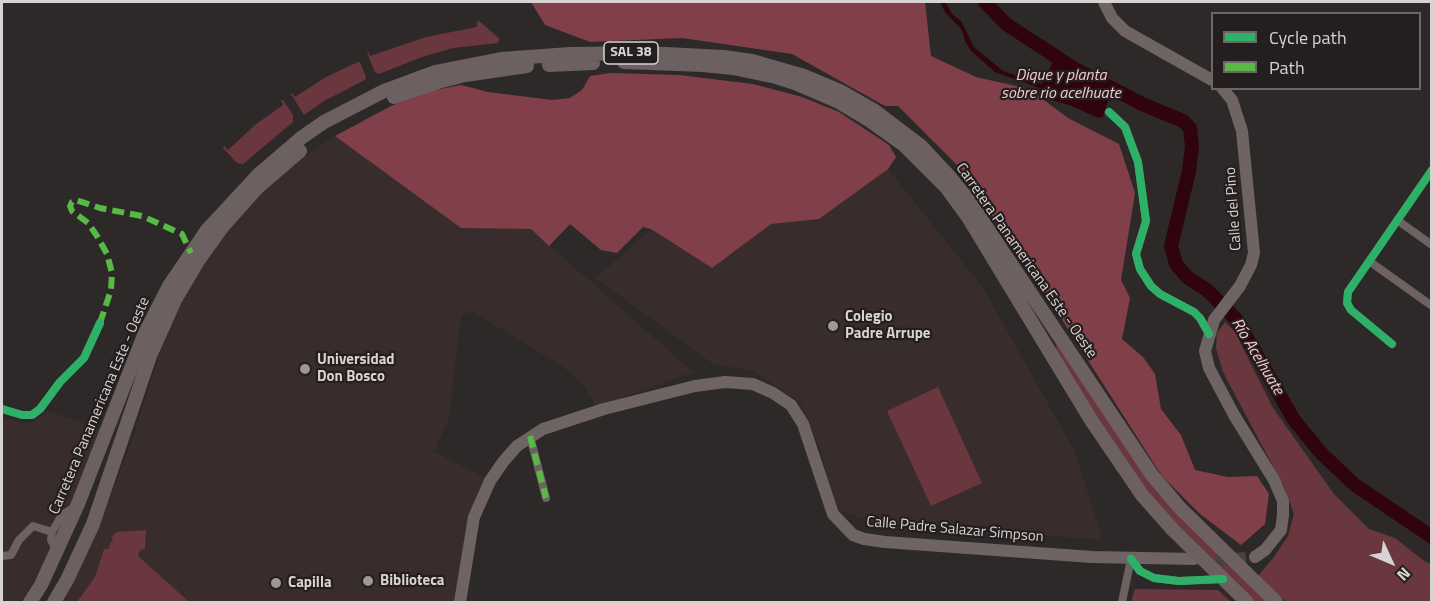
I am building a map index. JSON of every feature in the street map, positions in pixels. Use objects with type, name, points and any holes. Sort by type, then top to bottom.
[{"type":"highway","name":"Carretera Panamericana Este - Oeste","points":[[30,603],[78,504],[136,356],[169,286],[203,236],[230,203],[259,174],[301,138],[340,113],[384,91],[435,72],[501,59],[570,54],[646,53],[706,55],[752,61],[788,71],[819,82],[875,111],[921,146],[967,198],[1152,475],[1188,516],[1276,603]]},
{"type":"highway","name":"Carretera Panamericana Este - Oeste","points":[[54,603],[93,524],[150,357],[175,300],[222,226],[257,188],[320,136],[360,112],[415,89],[491,70],[556,64],[621,62],[703,64],[776,77],[837,101],[904,145],[946,187],[968,217],[1091,420],[1129,477],[1167,524],[1247,603]]},
{"type":"main road","points":[[1104,2],[1112,18],[1125,31],[1211,79]]},
{"type":"main road","name":"Calle del Pino","points":[[1209,334],[1214,320],[1240,286],[1251,265],[1254,242],[1242,130],[1232,100],[1224,90]]},
{"type":"main road","points":[[1209,334],[1205,351],[1209,368],[1234,415],[1274,480],[1282,501],[1284,515],[1281,530],[1271,544],[1255,557]]},
{"type":"main road","name":"Calle Padre Salazar Simpson","points":[[460,603],[471,530],[478,504],[503,462],[518,446],[543,429],[604,409],[695,386],[725,382],[745,382],[761,387],[783,399],[797,412],[813,451],[833,514],[853,535],[885,542],[1131,559],[1194,559]]},
{"type":"street","points":[[1109,112],[1125,127],[1138,162],[1146,221],[1136,254],[1140,269],[1151,286],[1160,294],[1194,312],[1209,334]]},
{"type":"street","points":[[1392,344],[1352,310],[1347,303],[1348,292],[1397,220],[1428,183],[1431,170]]},
{"type":"street","points":[[1397,220],[1431,245]]},
{"type":"street","points":[[1369,261],[1431,306]]},
{"type":"street","points":[[2,409],[22,415],[32,415],[40,409],[60,382],[84,358],[100,323]]},
{"type":"street","points":[[530,436],[546,498]]},
{"type":"street","points":[[57,551],[51,540],[52,532],[62,515],[78,504]]},
{"type":"street","points":[[2,556],[11,555],[19,540],[33,526],[52,532]]},
{"type":"street","points":[[1131,559],[1140,571],[1154,578],[1179,581],[1223,579]]},
{"type":"street","points":[[1122,603],[1131,559]]},
{"type":"shaded area","points":[[531,2],[925,2],[931,56],[976,77],[1029,89],[1068,118],[1119,144],[1135,193],[1121,280],[1130,298],[1122,339],[1143,357],[1155,374],[1161,409],[1181,435],[1195,470],[1228,477],[1257,476],[1269,494],[1265,524],[1241,545],[1200,514],[1162,476],[1054,307],[955,163],[898,106],[885,106],[792,54],[682,38],[590,42],[545,25]]},
{"type":"shaded area","points":[[479,21],[499,38],[498,43],[453,48],[379,74],[375,72],[367,53],[370,56],[426,37],[477,27]]},
{"type":"shaded area","points":[[358,62],[366,77],[365,80],[324,101],[304,115],[292,93],[295,97],[326,77]]},
{"type":"shaded area","points":[[610,73],[679,75],[753,84],[802,97],[839,112],[889,145],[896,157],[888,169],[819,219],[771,224],[712,268],[651,229],[643,227],[617,253],[601,250],[570,224],[549,246],[531,229],[461,228],[335,136],[391,106],[431,91],[461,85],[488,92],[552,100],[570,98],[582,90],[590,76]]},
{"type":"shaded area","points":[[281,100],[293,115],[293,122],[243,164],[237,163],[223,148],[224,146],[228,150],[255,125],[283,105]]},
{"type":"shaded area","name":"Universidad Don Bosco","points":[[335,136],[461,228],[531,229],[693,372],[595,407],[592,398],[582,384],[562,366],[473,312],[464,314],[461,317],[449,418],[434,452],[486,478],[456,602],[63,602],[99,526],[132,440],[166,333],[185,295],[207,259],[245,206],[289,167]]},
{"type":"shaded area","name":"Colegio Padre Arrupe","points":[[888,169],[983,288],[1074,450],[1103,540],[876,523],[835,509],[821,451],[799,401],[753,371],[713,364],[596,278],[651,229],[712,268],[771,224],[819,219]]},
{"type":"shaded area","points":[[1225,322],[1235,332],[1273,408],[1334,494],[1369,529],[1395,538],[1431,564],[1431,602],[1286,602],[1258,576],[1288,536],[1294,514],[1284,487],[1223,372],[1216,348],[1217,333]]},
{"type":"shaded area","points":[[1057,345],[1126,444],[1268,602],[1252,602],[1172,524],[1123,461],[1055,349]]},
{"type":"shaded area","points":[[938,387],[982,483],[931,506],[887,411]]},
{"type":"shaded area","points":[[48,411],[102,429],[49,558],[20,602],[2,602],[2,416],[22,423],[31,423]]},
{"type":"shaded area","points":[[146,530],[145,549],[140,550],[138,556],[189,602],[77,602],[95,577],[104,549],[108,549],[113,538],[111,537],[117,532]]},
{"type":"shaded area","points":[[1135,589],[1218,590],[1231,602],[1131,602]]},
{"type":"water","name":"Dique y planta sobre rio acelhuate","points":[[940,2],[945,2],[952,14],[961,21],[974,47],[1003,71],[1042,84],[1054,60],[1064,68],[1099,86],[1109,98],[1103,117],[1098,118],[1072,106],[1039,96],[1041,90],[1039,88],[995,72],[971,51],[962,30],[945,12]]},
{"type":"waterway","name":"Río Acelhuate","points":[[985,2],[1006,24],[1075,69],[1144,105],[1183,121],[1190,128],[1192,146],[1189,171],[1171,246],[1176,264],[1188,278],[1207,290],[1236,319],[1294,420],[1322,454],[1355,485],[1432,537]]},
{"type":"tunnel","points":[[1198,559],[1221,560],[1255,557]]},
{"type":"marked path","points":[[100,323],[111,290],[112,273],[107,254],[97,236],[88,223],[72,211],[70,206],[72,202],[76,200],[100,208],[142,216],[182,234],[191,253]]},
{"type":"marked path","points":[[530,436],[546,498]]},
{"type":"cycle path","points":[[1109,112],[1125,127],[1138,162],[1146,221],[1136,254],[1140,269],[1151,286],[1160,294],[1194,312],[1209,334]]},
{"type":"cycle path","points":[[1392,344],[1351,310],[1347,303],[1348,292],[1432,170]]},
{"type":"cycle path","points":[[2,409],[22,415],[32,415],[40,409],[60,382],[84,358],[100,323]]},
{"type":"cycle path","points":[[1131,559],[1140,571],[1154,578],[1179,581],[1223,579]]},
{"type":"place","name":"Colegio Padre Arrupe","points":[[833,326]]},
{"type":"place","name":"Universidad Don Bosco","points":[[305,369]]},
{"type":"place","name":"Biblioteca","points":[[368,581]]},
{"type":"place","name":"Capilla","points":[[276,583]]}]
